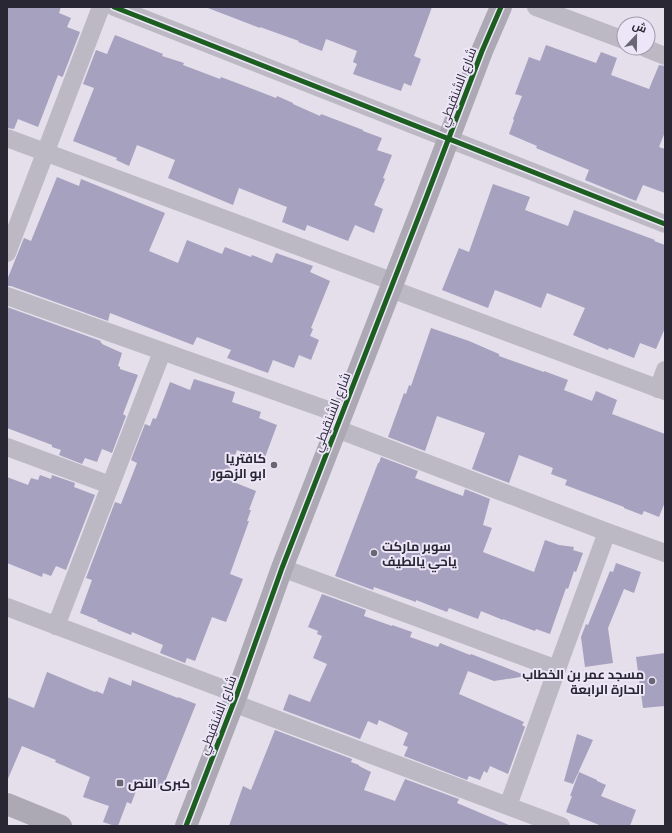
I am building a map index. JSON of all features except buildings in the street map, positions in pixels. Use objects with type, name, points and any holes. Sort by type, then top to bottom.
[{"type":"street","points":[[7,253],[101,7]]},
{"type":"street","points":[[114,7],[665,224]]},
{"type":"street","name":"شارع الشنقيطي","points":[[186,826],[235,698],[282,568],[482,51],[501,7]]},
{"type":"street","points":[[536,7],[616,37]]},
{"type":"street","points":[[7,138],[392,285],[661,390],[665,370]]},
{"type":"street","points":[[7,296],[162,352],[339,422],[607,532],[665,553]]},
{"type":"street","points":[[56,626],[162,352]]},
{"type":"street","points":[[7,447],[110,485]]},
{"type":"street","points":[[508,806],[607,532]]},
{"type":"street","points":[[282,568],[557,669]]},
{"type":"street","points":[[7,607],[561,826]]},
{"type":"street","points":[[7,804],[61,826]]},
{"type":"cycle path","points":[[114,7],[665,224]]},
{"type":"cycle path","points":[[186,826],[237,694],[282,568],[482,51],[501,7]]},
{"type":"place","name":"كافتريا ابو الزهور","points":[[274,465]]},
{"type":"place","name":"سوبر ماركت ياحي يالطيف","points":[[374,553]]},
{"type":"place","name":"مسجد عمر بن الخطاب الحارة الرابعة","points":[[652,681]]},
{"type":"place","name":"كبرى النص","points":[[120,783]]}]
